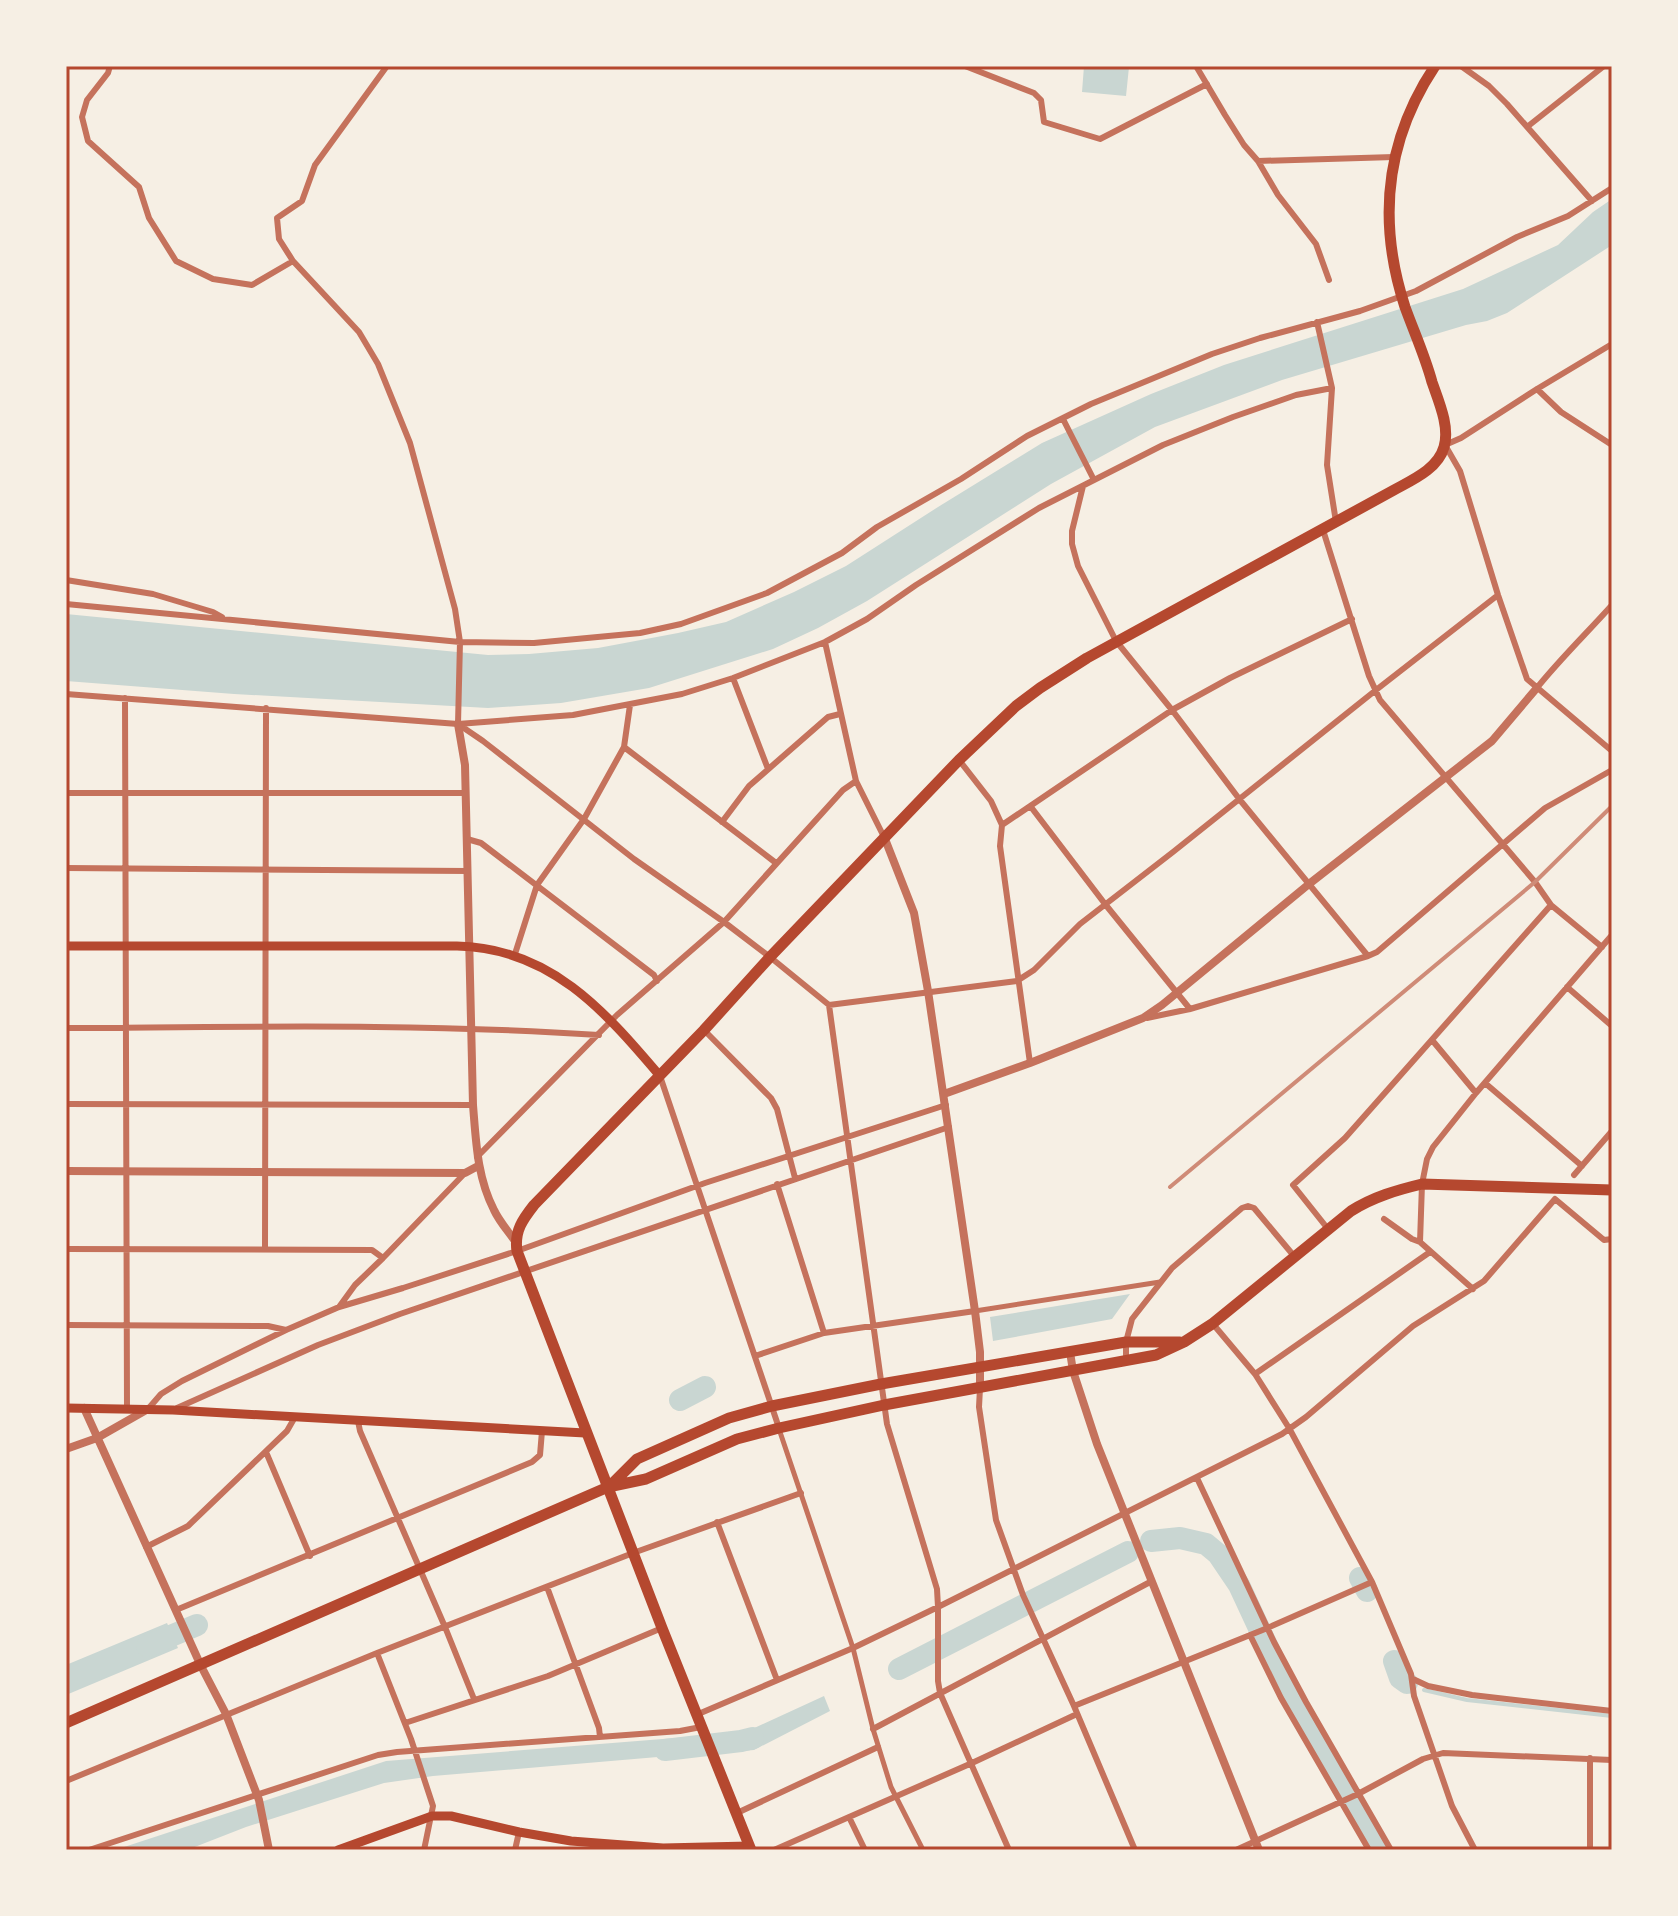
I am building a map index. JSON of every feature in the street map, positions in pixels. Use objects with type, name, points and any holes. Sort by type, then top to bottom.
[{"type":"highway","points":[[750,1848],[585,1433],[516,1246],[520,1223],[770,957],[959,760],[1016,706],[1116,641],[1419,476],[1435,463],[1445,445],[1443,417],[1404,301],[1388,224],[1394,157],[1402,128],[1413,101],[1435,66]]},
{"type":"highway","points":[[66,1723],[608,1487],[646,1479],[737,1439],[884,1405],[1156,1355],[1212,1324],[1351,1211],[1392,1191],[1422,1184],[1612,1190]]},
{"type":"highway","points":[[608,1487],[637,1459],[729,1418],[772,1406],[1126,1342],[1184,1342]]},
{"type":"main road","points":[[66,946],[470,946],[487,949],[544,968],[570,983],[612,1020],[660,1076]]},
{"type":"main road","points":[[66,1408],[173,1410],[585,1433]]},
{"type":"main road","points":[[338,1850],[432,1816],[451,1816],[519,1832],[621,1848],[750,1848]]},
{"type":"street","points":[[110,66],[87,100],[82,117],[88,141],[139,187],[149,218],[176,261],[213,279],[252,285],[293,261]]},
{"type":"street","points":[[387,66],[315,165],[302,201],[277,218],[279,239],[293,261],[359,332],[378,364],[410,443],[455,609],[460,642],[457,719],[464,751],[466,793],[473,1105],[478,1162],[493,1209],[516,1246]]},
{"type":"street","points":[[965,66],[1034,93],[1041,100],[1044,122],[1100,139],[1207,84]]},
{"type":"street","points":[[1196,66],[1244,145],[1316,244],[1329,280]]},
{"type":"street","points":[[1461,66],[1489,86],[1592,201]]},
{"type":"street","points":[[1527,127],[1604,66]]},
{"type":"street","points":[[1258,161],[1394,157]]},
{"type":"street","points":[[66,604],[460,642],[534,643],[640,633],[681,624],[767,593],[842,553],[877,527],[961,479],[1027,436],[1091,404],[1212,354],[1404,301],[1416,291],[1517,237],[1568,216],[1612,188]]},
{"type":"street","points":[[1317,324],[1332,388],[1327,465],[1336,522]]},
{"type":"street","points":[[1612,344],[1445,445],[1460,471],[1527,679],[1612,751]]},
{"type":"street","points":[[66,694],[457,719],[573,715],[682,694],[825,642],[867,619],[1028,514],[1163,445],[1296,395],[1332,388]]},
{"type":"street","points":[[1537,389],[1561,412],[1612,445]]},
{"type":"street","points":[[1063,419],[1094,480]]},
{"type":"street","points":[[1083,486],[1072,531],[1072,544],[1078,566],[1116,641],[1240,800],[1368,956]]},
{"type":"street","points":[[1323,529],[1369,676],[1380,700],[1535,882],[1551,905],[1602,947]]},
{"type":"street","points":[[66,580],[153,594],[227,619]]},
{"type":"street","points":[[829,1005],[1017,981],[1034,970],[1080,924],[1498,595]]},
{"type":"street","points":[[1143,1018],[1492,741],[1555,665],[1612,605]]},
{"type":"street","points":[[1002,825],[1172,710],[1352,619]]},
{"type":"street","points":[[825,642],[856,781],[885,839],[914,913],[946,1105],[975,1311],[980,1352],[979,1407],[996,1520],[1023,1595],[1135,1850]]},
{"type":"street","points":[[733,678],[768,769]]},
{"type":"street","points":[[125,698],[127,1409]]},
{"type":"street","points":[[514,957],[537,885],[584,819],[624,747],[630,705]]},
{"type":"street","points":[[265,1249],[266,708]]},
{"type":"street","points":[[722,822],[749,786],[828,717],[840,714]]},
{"type":"street","points":[[457,719],[634,859],[724,922],[829,1005],[888,1427],[937,1589],[940,1693],[1009,1850]]},
{"type":"street","points":[[624,747],[776,863]]},
{"type":"street","points":[[959,760],[991,801],[1002,825],[1000,846],[1030,1063]]},
{"type":"street","points":[[944,1094],[1143,1018],[1190,1009],[1377,952],[1545,808],[1612,770]]},
{"type":"street","points":[[339,1307],[355,1285],[478,1162],[612,1020],[724,922],[843,790],[856,781]]},
{"type":"street","points":[[66,793],[466,793]]},
{"type":"street","points":[[1031,807],[1190,1009]]},
{"type":"street","points":[[467,839],[481,843],[654,975],[657,981]]},
{"type":"street","points":[[66,868],[468,871]]},
{"type":"street","points":[[1328,1229],[1293,1185],[1345,1138],[1551,905]]},
{"type":"street","points":[[1420,1242],[1422,1184],[1433,1147],[1612,935]]},
{"type":"street","points":[[1567,987],[1612,1026]]},
{"type":"street","points":[[66,1028],[472,1028],[599,1035]]},
{"type":"street","points":[[704,1030],[771,1098],[777,1109],[795,1178]]},
{"type":"street","points":[[1432,1040],[1476,1093]]},
{"type":"street","points":[[660,1076],[853,1648],[878,1747],[895,1796],[923,1850]]},
{"type":"street","points":[[1485,1083],[1582,1166]]},
{"type":"street","points":[[66,1104],[473,1105]]},
{"type":"street","points":[[66,1449],[97,1438],[148,1409],[161,1394],[182,1381],[339,1307],[403,1288],[516,1246],[790,1154],[946,1105]]},
{"type":"street","points":[[173,1410],[318,1345],[400,1314],[949,1127]]},
{"type":"street","points":[[1574,1175],[1612,1131]]},
{"type":"street","points":[[66,1171],[465,1173]]},
{"type":"street","points":[[777,1184],[824,1333]]},
{"type":"street","points":[[89,1850],[258,1797],[378,1755],[680,1731],[700,1726],[777,1680],[938,1607],[1274,1439],[1306,1417],[1413,1326],[1484,1281],[1555,1199],[1604,1240],[1612,1239]]},
{"type":"street","points":[[1126,1361],[1126,1342],[1132,1319],[1179,1261],[1245,1206],[1254,1208],[1294,1256]]},
{"type":"street","points":[[1384,1219],[1420,1242],[1473,1289]]},
{"type":"street","points":[[66,1249],[372,1250],[383,1258]]},
{"type":"street","points":[[1255,1374],[1430,1252]]},
{"type":"street","points":[[755,1356],[824,1333],[1161,1282]]},
{"type":"street","points":[[1212,1324],[1255,1374],[1289,1428],[1370,1583],[1413,1679],[1414,1696],[1452,1806],[1475,1850]]},
{"type":"street","points":[[66,1325],[268,1326],[286,1330]]},
{"type":"street","points":[[1070,1352],[1073,1371],[1097,1444],[1257,1845]]},
{"type":"street","points":[[84,1408],[201,1666],[226,1714],[258,1797],[269,1850]]},
{"type":"street","points":[[146,1547],[188,1526],[287,1431],[295,1417]]},
{"type":"street","points":[[358,1421],[474,1699]]},
{"type":"street","points":[[178,1614],[532,1462],[540,1455],[542,1431]]},
{"type":"street","points":[[266,1452],[310,1556]]},
{"type":"street","points":[[1197,1478],[1266,1629],[1391,1850]]},
{"type":"street","points":[[66,1781],[377,1653],[633,1553],[801,1493]]},
{"type":"street","points":[[717,1522],[777,1680]]},
{"type":"street","points":[[873,1729],[1153,1581]]},
{"type":"street","points":[[1074,1706],[1252,1635],[1370,1583]]},
{"type":"street","points":[[547,1587],[600,1737]]},
{"type":"street","points":[[405,1723],[576,1665],[662,1628]]},
{"type":"street","points":[[1252,1635],[1281,1698],[1344,1800],[1369,1850]]},
{"type":"street","points":[[377,1653],[433,1806],[424,1850]]},
{"type":"street","points":[[1413,1679],[1428,1686],[1472,1695],[1612,1711]]},
{"type":"street","points":[[774,1850],[1077,1714]]},
{"type":"street","points":[[737,1813],[878,1747]]},
{"type":"street","points":[[1236,1850],[1257,1845],[1433,1755],[1612,1760]]},
{"type":"street","points":[[1590,1758],[1590,1850]]},
{"type":"street","points":[[849,1817],[865,1850]]},
{"type":"street","points":[[515,1850],[519,1832]]},
{"type":"shaded area","points":[[1084,66],[1129,67],[1126,96],[1082,92]]},
{"type":"shaded area","points":[[1612,199],[1612,245],[1507,313],[1282,380],[1155,427],[1051,484],[867,601],[818,628],[773,649],[649,688],[561,703],[488,708],[66,681],[66,614],[488,655],[598,648],[726,622],[846,566],[1042,443],[1224,365],[1463,289],[1558,245],[1593,212]]},
{"type":"shaded area","points":[[1130,1294],[1112,1319],[993,1341],[990,1317]]},
{"type":"shaded area","points":[[167,1623],[178,1648],[66,1695],[66,1665]]},
{"type":"shaded area","points":[[824,1696],[830,1711],[754,1750],[731,1752],[723,1734],[750,1730]]},
{"type":"shaded area","points":[[688,1737],[693,1754],[384,1783],[246,1827],[187,1850],[115,1850],[386,1761]]},
{"type":"waterway","points":[[680,1400],[705,1387]]},
{"type":"waterway","points":[[1151,1541],[1180,1538],[1206,1544],[1218,1554],[1239,1585],[1284,1682],[1379,1850]]},
{"type":"waterway","points":[[899,1669],[1128,1552]]},
{"type":"waterway","points":[[1360,1578],[1367,1591]]},
{"type":"waterway","points":[[147,1646],[197,1625]]},
{"type":"waterway","points":[[1394,1661],[1400,1678],[1407,1683]]},
{"type":"waterway","points":[[1424,1690],[1467,1700],[1612,1716]]},
{"type":"waterway","points":[[665,1750],[753,1738]]},
{"type":"railway","points":[[1170,1187],[1535,882],[1612,806]]}]
